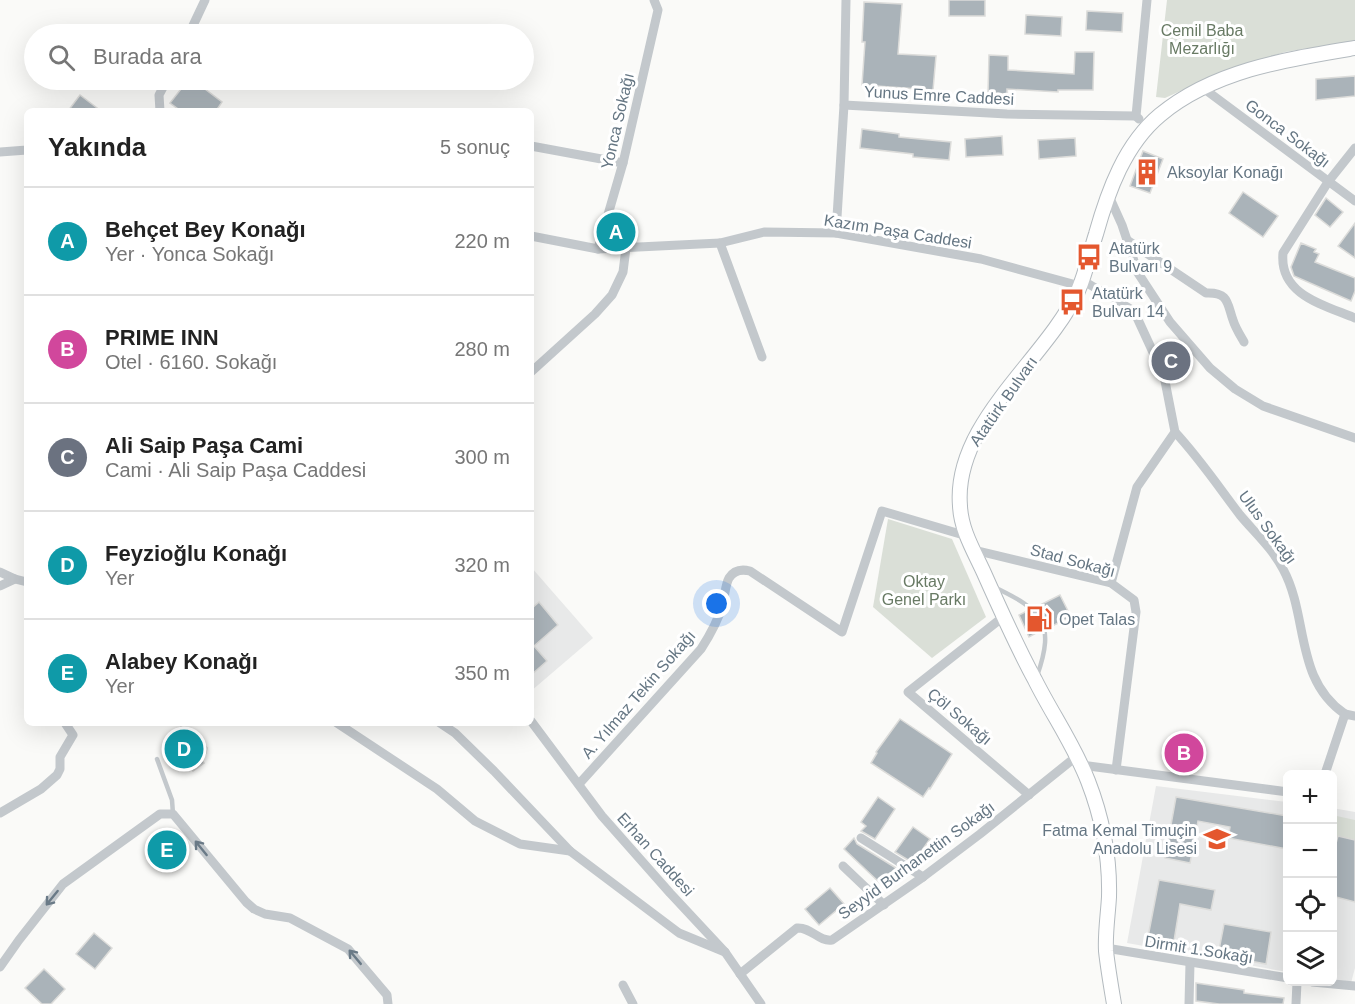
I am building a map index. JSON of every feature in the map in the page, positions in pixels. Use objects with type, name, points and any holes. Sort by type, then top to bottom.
[{"type":"main road","name":"Atatürk Bulvarı","points":[[1114,1004],[1106,948],[1109,895],[1107,856],[1094,798],[1079,760],[1035,682],[967,536],[960,514],[959,492],[963,467],[970,448],[990,414],[1066,312],[1081,283],[1109,196],[1129,151],[1148,126],[1167,109],[1203,88],[1279,61],[1355,48]]},
{"type":"street","points":[[194,24],[205,0]]},
{"type":"street","name":"Yonca Sokağı","points":[[598,249],[623,163],[658,10],[654,0]]},
{"type":"street","name":"Yunus Emre Caddesi","points":[[846,0],[844,105],[1007,114],[1136,116]]},
{"type":"street","points":[[1147,0],[1136,116],[1148,126]]},
{"type":"street","name":"Gonca Sokağı","points":[[1203,88],[1355,201]]},
{"type":"street","points":[[160,108],[159,95],[162,90]]},
{"type":"street","points":[[836,233],[844,105]]},
{"type":"street","points":[[534,147],[623,163]]},
{"type":"street","points":[[1355,148],[1328,182],[1283,253],[1283,266],[1287,279],[1296,290],[1315,302],[1355,318]]},
{"type":"street","points":[[0,152],[24,150]]},
{"type":"street","points":[[1109,196],[1138,273],[1153,298],[1188,345],[1210,368],[1235,389],[1263,406],[1355,438]]},
{"type":"street","name":"Kazım Paşa Caddesi","points":[[534,237],[598,249],[720,243],[764,232],[836,233],[981,259],[1081,283],[1134,311],[1164,376],[1175,432]]},
{"type":"street","points":[[1127,240],[1206,293],[1215,293],[1224,297],[1230,304],[1233,320],[1244,342]]},
{"type":"street","points":[[720,243],[762,357]]},
{"type":"street","points":[[534,369],[595,314],[612,295],[623,272],[626,248]]},
{"type":"street","points":[[1111,583],[1137,488],[1175,432]]},
{"type":"street","name":"Ulus Sokağı","points":[[1175,432],[1208,470],[1241,516],[1277,559],[1293,594],[1303,645],[1311,669],[1327,698],[1350,715]]},
{"type":"street","name":"A. Yılmaz Tekin Sokağı","points":[[579,784],[701,649],[715,626],[728,581],[734,573],[742,570],[750,571],[842,632],[882,512],[967,536]]},
{"type":"street","name":"Stad Sokağı","points":[[974,550],[1111,583],[1132,597],[1137,607],[1116,770]]},
{"type":"street","points":[[0,572],[24,581]]},
{"type":"street","points":[[0,586],[15,579]]},
{"type":"street","name":"Çöl Sokağı","points":[[1004,617],[908,692],[1029,795]]},
{"type":"street","points":[[1327,770],[1350,715]]},
{"type":"street","points":[[0,813],[41,789],[57,775],[60,769],[60,757],[73,735],[67,726]]},
{"type":"street","points":[[342,726],[437,789],[475,821],[520,844],[570,851]]},
{"type":"street","points":[[444,726],[455,733],[494,771],[570,851],[679,933],[726,952]]},
{"type":"street","name":"Erhan Caddesi","points":[[534,726],[602,816],[726,952],[760,1004]]},
{"type":"street","points":[[1079,760],[1116,770],[1283,791]]},
{"type":"street","name":"Seyyid Burhanettin Sokağı","points":[[740,974],[793,929],[806,928],[824,940],[832,940],[923,877],[1029,795],[1079,760]]},
{"type":"street","points":[[0,968],[18,940],[63,884],[160,814],[173,814],[246,902],[265,914],[290,918],[348,950],[387,996],[388,1004]]},
{"type":"street","points":[[861,838],[923,877]]},
{"type":"street","points":[[843,866],[884,905]]},
{"type":"street","points":[[1106,948],[1283,977]]},
{"type":"street","name":"Dirmit 1.Sokağı","points":[[1106,948],[1283,977]]},
{"type":"street","points":[[1189,1004],[1190,963]]},
{"type":"street","points":[[1337,984],[1355,986]]},
{"type":"street","points":[[623,985],[633,1004]]},
{"type":"street","points":[[1296,1004],[1297,986]]},
{"type":"lane","points":[[989,585],[1023,601],[1041,617],[1047,638],[1044,657],[1035,682]]},
{"type":"lane","points":[[157,759],[172,800],[173,814]]},
{"type":"shaded area","points":[[534,570],[593,638],[534,688]]},
{"type":"shaded area","points":[[1156,786],[1283,802],[1283,971],[1127,943]]},
{"type":"shaded area","points":[[1337,809],[1355,812],[1355,968],[1351,983],[1337,981]]},
{"type":"green space","name":"Cemil Baba Mezarlığı","points":[[1167,0],[1355,0],[1355,41],[1285,52],[1227,70],[1165,98],[1156,97]]},
{"type":"green space","name":"Oktay Genel Parkı","points":[[888,519],[952,539],[986,617],[932,658],[873,607]]},
{"type":"green space","points":[[1337,816],[1355,820],[1355,840],[1337,837]]},
{"type":"building","points":[[949,0],[985,0],[985,16],[949,16]]},
{"type":"building","points":[[864,2],[902,4],[898,54],[936,56],[933,90],[862,85],[865,42],[862,42]]},
{"type":"building","points":[[1087,11],[1123,13],[1122,32],[1086,30]]},
{"type":"building","points":[[1026,15],[1062,17],[1061,36],[1025,34]]},
{"type":"building","points":[[1075,52],[1094,52],[1093,90],[1058,90],[1058,92],[1007,89],[1007,94],[988,93],[989,55],[1008,56],[1008,70],[1074,74]]},
{"type":"building","points":[[1355,76],[1355,96],[1316,100],[1316,79]]},
{"type":"building","points":[[180,90],[206,90],[222,102],[218,108],[177,108],[170,103]]},
{"type":"building","points":[[80,95],[97,108],[70,108]]},
{"type":"building","points":[[862,129],[899,134],[899,137],[951,142],[949,160],[913,157],[913,154],[860,148]]},
{"type":"building","points":[[1002,136],[1003,155],[966,157],[965,139]]},
{"type":"building","points":[[1075,138],[1076,156],[1039,159],[1038,140]]},
{"type":"building","name":"Aksoylar Konağı","points":[[1143,151],[1163,159],[1150,193],[1130,186]]},
{"type":"building","points":[[1243,192],[1278,216],[1263,237],[1229,213]]},
{"type":"building","points":[[1326,198],[1343,212],[1330,227],[1315,215]]},
{"type":"building","points":[[1355,223],[1355,258],[1338,246]]},
{"type":"building","points":[[1301,243],[1316,249],[1314,252],[1319,254],[1315,262],[1355,278],[1355,291],[1351,301],[1294,276],[1291,267]]},
{"type":"building","points":[[1167,348],[1185,361],[1175,375],[1169,370],[1162,356]]},
{"type":"building","points":[[1060,595],[1071,617],[1048,628],[1044,617],[1036,607]]},
{"type":"building","points":[[539,602],[558,625],[534,646],[534,606]]},
{"type":"building","points":[[1027,611],[1037,622],[1040,631],[1029,637],[1019,615]]},
{"type":"building","points":[[534,646],[547,661],[534,672]]},
{"type":"building","points":[[900,719],[952,754],[923,797],[871,763],[876,752]]},
{"type":"building","points":[[181,727],[185,731],[187,729],[191,734],[193,746],[204,744],[207,748],[201,759],[204,763],[193,771],[167,738]]},
{"type":"building","points":[[878,797],[895,809],[875,839],[861,831],[866,826],[861,822]]},
{"type":"building","points":[[1176,797],[1283,815],[1283,848],[1228,838],[1230,827],[1198,821],[1190,863],[1165,858]]},
{"type":"building","points":[[913,827],[930,839],[913,863],[895,852]]},
{"type":"building","points":[[170,835],[182,854],[163,866],[151,847]]},
{"type":"building","points":[[1338,836],[1355,840],[1355,902],[1337,897]]},
{"type":"building","points":[[854,838],[857,844],[896,868],[881,884],[844,849]]},
{"type":"building","points":[[1159,880],[1215,890],[1211,910],[1180,904],[1173,947],[1147,942]]},
{"type":"building","points":[[830,888],[844,904],[819,925],[805,909]]},
{"type":"building","points":[[1224,924],[1271,932],[1266,964],[1218,955]]},
{"type":"building","points":[[94,933],[112,948],[95,969],[76,954]]},
{"type":"building","points":[[44,969],[65,989],[51,1004],[42,1004],[25,988]]},
{"type":"building","points":[[1196,983],[1284,998],[1283,1004],[1219,1004],[1196,1001]]},
{"type":"place","name":"Aksoylar Konağı","points":[[1147,172]]},
{"type":"place","name":"Behçet Bey Konağı","points":[[616,232]]},
{"type":"place","name":"Atatürk Bulvarı 9","points":[[1089,257]]},
{"type":"place","name":"Atatürk Bulvarı 14","points":[[1072,302]]},
{"type":"place","name":"Ali Saip Paşa Cami","points":[[1171,361]]},
{"type":"place","name":"Opet Talas","points":[[1039,619]]},
{"type":"place","name":"Feyzioğlu Konağı","points":[[184,749]]},
{"type":"place","name":"PRIME INN","points":[[1184,753]]},
{"type":"place","name":"Fatma Kemal Timuçin Anadolu Lisesi","points":[[1217,839]]},
{"type":"place","name":"Alabey Konağı","points":[[167,850]]}]
